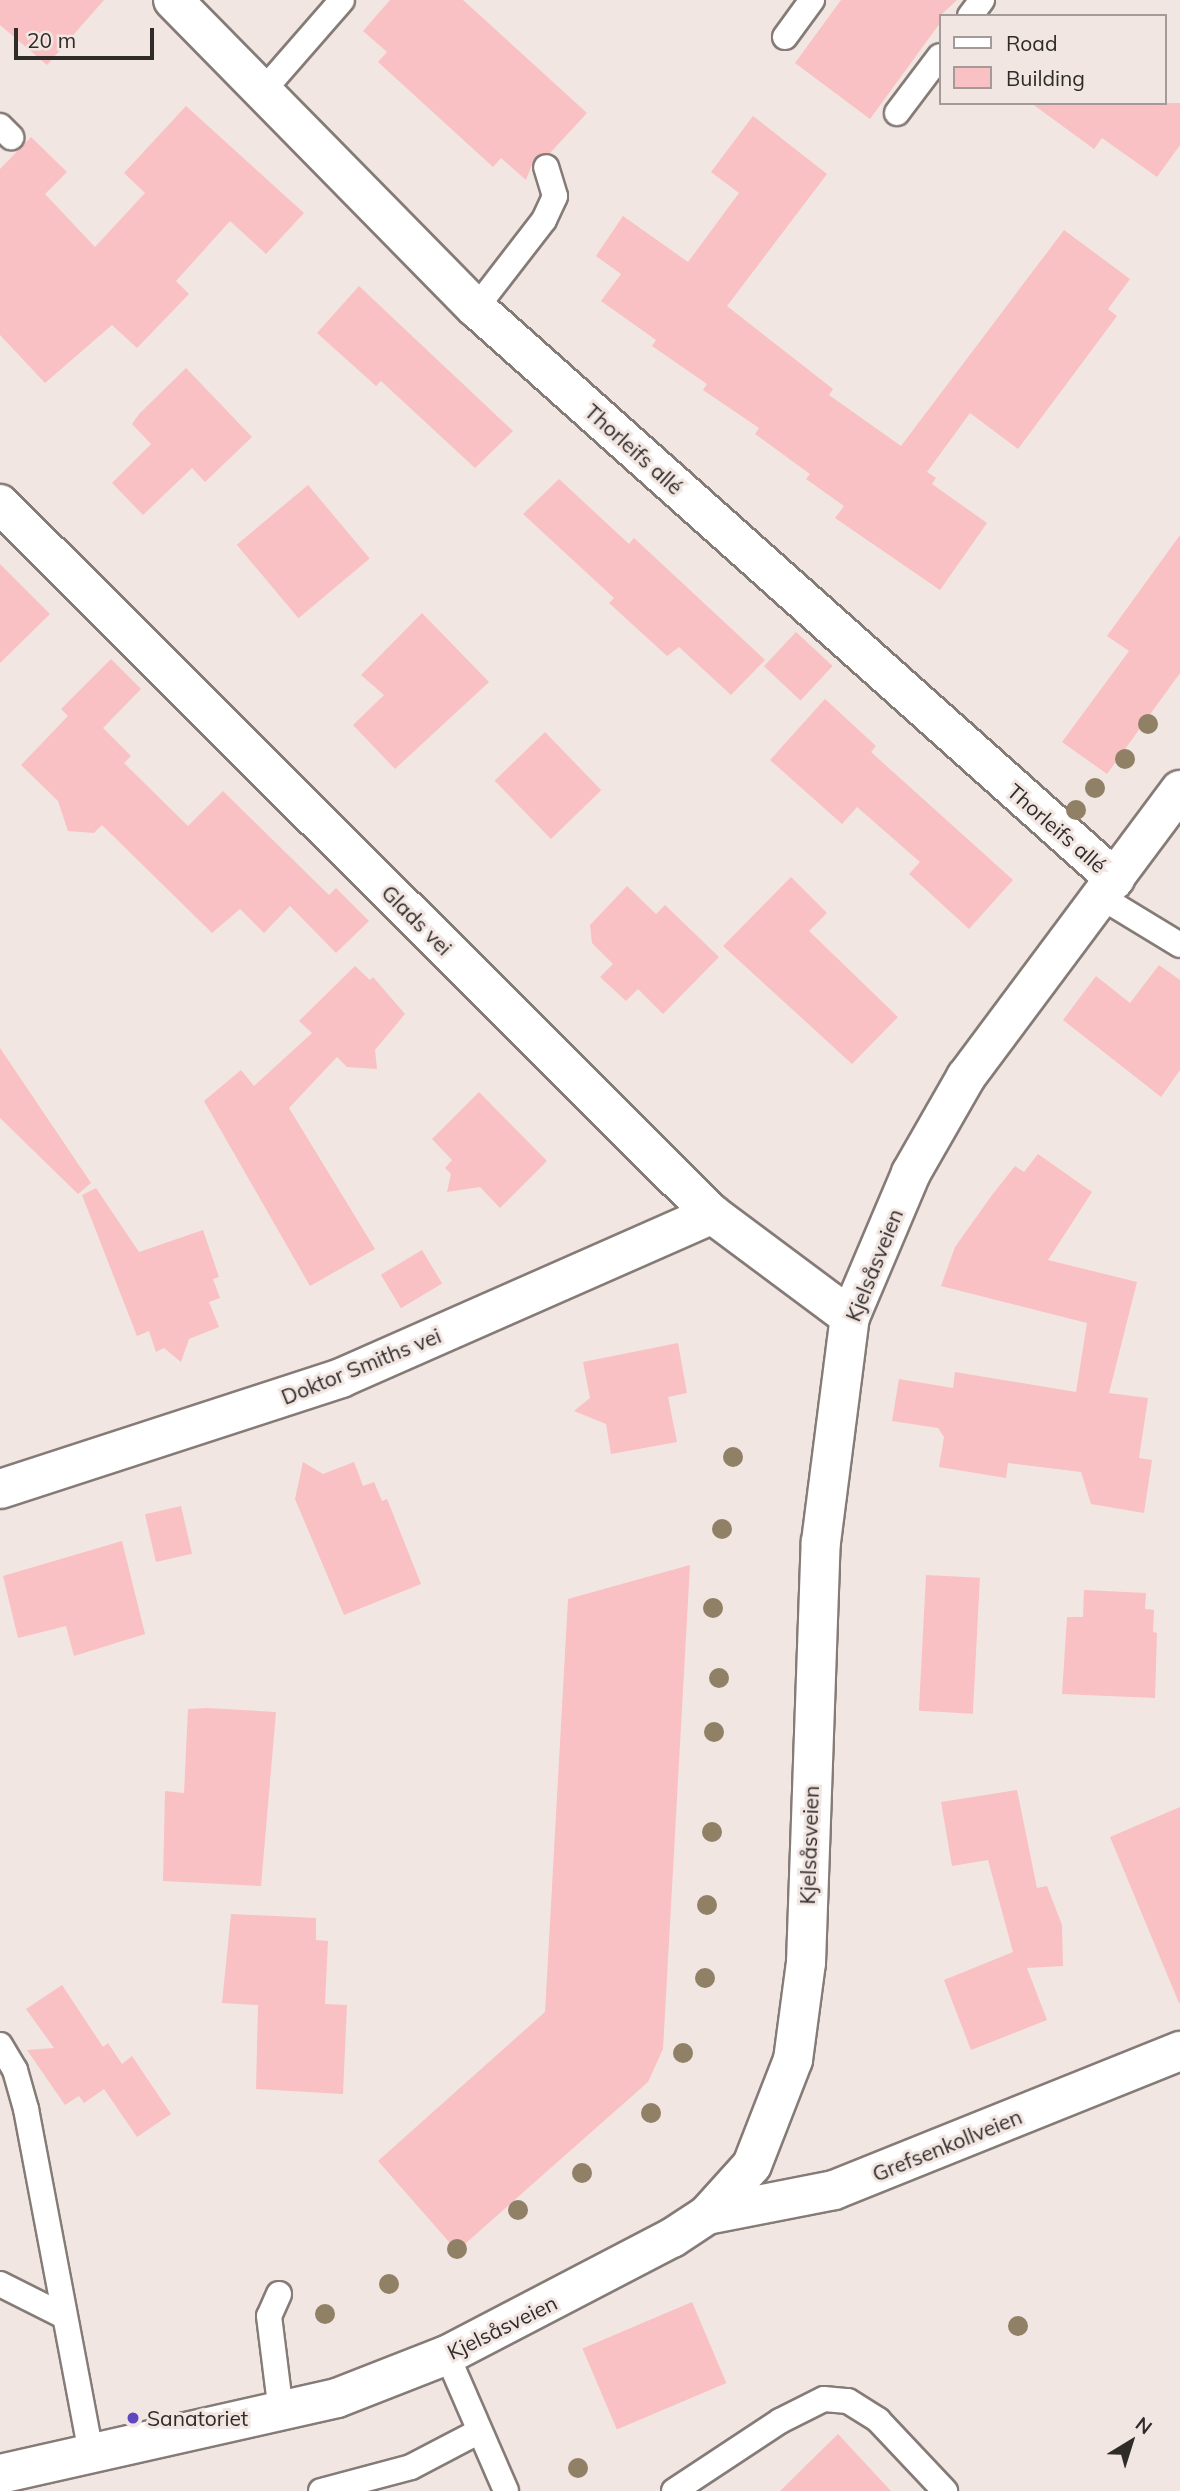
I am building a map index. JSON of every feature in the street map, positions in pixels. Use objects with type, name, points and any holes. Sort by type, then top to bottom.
[{"type":"street","name":"Thorleifs allé","points":[[173,0],[261,93],[476,308],[1108,888]]},
{"type":"street","name":"Glads vei","points":[[0,504],[712,1214],[850,1317]]},
{"type":"street","name":"Kjelsåsveien","points":[[0,2474],[281,2413],[337,2398],[447,2355],[525,2318],[707,2215],[765,2143],[793,2060],[806,1963],[821,1542],[850,1317],[911,1172],[966,1077],[1180,790]]},
{"type":"street","name":"Doktor Smiths vei","points":[[0,1489],[341,1378],[712,1214]]},
{"type":"street","name":"Grefsenkollveien","points":[[707,2215],[834,2190],[1180,2051]]},
{"type":"lane","points":[[261,93],[342,0]]},
{"type":"lane","points":[[785,37],[812,0]]},
{"type":"lane","points":[[897,113],[939,57]]},
{"type":"lane","points":[[476,308],[544,220],[555,196],[546,167]]},
{"type":"lane","points":[[1108,888],[1180,945]]},
{"type":"lane","points":[[0,2045],[15,2070],[26,2109],[62,2315],[92,2454]]},
{"type":"lane","points":[[0,2284],[62,2315]]},
{"type":"lane","points":[[279,2294],[268,2316],[281,2413]]},
{"type":"lane","points":[[447,2355],[477,2433],[506,2491]]},
{"type":"lane","points":[[674,2491],[780,2421],[824,2399],[848,2401],[878,2420],[945,2491]]},
{"type":"lane","points":[[321,2491],[411,2467],[477,2433]]},
{"type":"building","points":[[0,0],[104,0],[47,65],[0,25]]},
{"type":"building","points":[[390,0],[463,0],[587,113],[550,153],[535,157],[526,180],[501,158],[493,167],[378,62],[387,52],[363,31]]},
{"type":"building","points":[[841,0],[957,0],[939,14],[939,24],[870,119],[795,63]]},
{"type":"building","points":[[1180,103],[1180,145],[1157,177],[1102,138],[1094,149],[1034,105]]},
{"type":"building","points":[[186,106],[304,213],[266,254],[230,221],[176,281],[189,294],[137,348],[112,325],[45,383],[0,335],[0,169],[31,137],[67,172],[45,194],[95,247],[145,193],[124,173]]},
{"type":"building","points":[[753,116],[827,174],[727,306],[833,389],[829,395],[901,446],[1064,230],[1130,279],[1108,309],[1117,316],[1018,449],[970,413],[927,472],[936,478],[932,484],[987,523],[940,590],[835,518],[844,506],[806,479],[810,474],[755,434],[759,428],[703,390],[707,384],[652,346],[656,340],[601,301],[621,274],[596,256],[623,216],[688,262],[739,193],[711,172]]},
{"type":"building","points":[[359,286],[513,431],[475,468],[381,381],[376,386],[317,333]]},
{"type":"building","points":[[186,368],[252,437],[205,482],[192,468],[143,515],[112,483],[151,444],[132,424]]},
{"type":"building","points":[[559,479],[629,544],[634,538],[765,660],[731,695],[679,647],[667,656],[609,603],[614,598],[523,514]]},
{"type":"building","points":[[308,485],[370,559],[298,618],[237,545]]},
{"type":"building","points":[[1180,535],[1180,673],[1107,774],[1062,742],[1129,651],[1107,636]]},
{"type":"building","points":[[0,564],[50,614],[0,663]]},
{"type":"building","points":[[422,613],[489,682],[395,769],[353,725],[384,695],[361,675]]},
{"type":"building","points":[[796,632],[833,666],[801,700],[764,666]]},
{"type":"building","points":[[111,659],[141,689],[103,728],[131,756],[124,763],[188,826],[223,791],[329,895],[336,888],[369,921],[336,953],[290,906],[264,933],[240,909],[212,933],[102,825],[94,833],[68,831],[58,801],[21,765],[68,716],[61,709]]},
{"type":"building","points":[[825,699],[876,746],[871,752],[1013,880],[969,929],[909,874],[920,862],[857,807],[842,824],[770,760]]},
{"type":"building","points":[[545,732],[601,790],[551,839],[495,781]]},
{"type":"building","points":[[791,877],[827,913],[809,931],[898,1017],[852,1064],[723,946]]},
{"type":"building","points":[[627,886],[656,914],[665,905],[719,957],[663,1014],[638,989],[626,1001],[600,977],[613,964],[592,943],[590,925]]},
{"type":"building","points":[[1159,965],[1180,980],[1180,1070],[1161,1097],[1063,1020],[1096,976],[1130,1003]]},
{"type":"building","points":[[355,966],[370,980],[373,977],[405,1014],[375,1050],[377,1069],[347,1067],[337,1057],[289,1108],[375,1249],[310,1286],[204,1101],[241,1070],[254,1086],[312,1033],[299,1021]]},
{"type":"building","points":[[0,1048],[91,1183],[78,1194],[0,1118]]},
{"type":"building","points":[[479,1092],[547,1161],[500,1208],[480,1187],[447,1192],[451,1174],[445,1168],[452,1160],[432,1139]]},
{"type":"building","points":[[1038,1154],[1092,1192],[1048,1260],[1137,1282],[1109,1393],[1148,1398],[1139,1458],[1152,1460],[1144,1513],[1091,1504],[1081,1472],[1008,1463],[1006,1478],[939,1467],[944,1437],[938,1428],[892,1421],[899,1379],[953,1388],[955,1372],[1076,1392],[1087,1323],[941,1286],[955,1247],[992,1195],[1015,1166],[1024,1172]]},
{"type":"building","points":[[96,1188],[139,1252],[203,1230],[219,1277],[213,1279],[220,1298],[209,1302],[219,1327],[189,1339],[181,1362],[164,1348],[156,1352],[149,1331],[137,1336],[82,1195]]},
{"type":"building","points":[[422,1250],[442,1283],[401,1308],[381,1275]]},
{"type":"building","points":[[678,1343],[687,1393],[668,1397],[677,1442],[611,1454],[606,1424],[574,1411],[590,1398],[583,1362]]},
{"type":"building","points":[[303,1462],[323,1474],[354,1462],[363,1486],[374,1482],[382,1501],[387,1499],[421,1584],[344,1615],[295,1499]]},
{"type":"building","points":[[181,1506],[192,1554],[156,1562],[145,1514]]},
{"type":"building","points":[[122,1541],[145,1634],[74,1656],[66,1626],[18,1638],[3,1576]]},
{"type":"building","points":[[690,1565],[663,2049],[648,2082],[457,2251],[378,2161],[545,2012],[568,1599]]},
{"type":"building","points":[[926,1575],[980,1578],[973,1714],[919,1711]]},
{"type":"building","points":[[1084,1590],[1146,1593],[1145,1609],[1154,1610],[1153,1632],[1157,1633],[1155,1698],[1062,1694],[1067,1617],[1083,1617]]},
{"type":"building","points":[[188,1709],[276,1712],[261,1886],[163,1881],[165,1791],[184,1793]]},
{"type":"building","points":[[1017,1790],[1037,1888],[1047,1886],[1062,1925],[1063,1966],[1027,1968],[1047,2020],[971,2050],[944,1980],[1013,1952],[988,1860],[952,1866],[941,1802]]},
{"type":"building","points":[[1180,1807],[1180,2003],[1179,2003],[1110,1837]]},
{"type":"building","points":[[231,1914],[316,1918],[316,1940],[328,1941],[325,2004],[347,2005],[343,2094],[256,2089],[258,2005],[222,2003]]},
{"type":"building","points":[[62,1985],[103,2047],[108,2043],[122,2064],[132,2056],[171,2114],[137,2137],[104,2089],[84,2103],[79,2096],[65,2105],[27,2050],[54,2048],[26,2009]]},
{"type":"building","points":[[692,2302],[726,2383],[617,2430],[582,2348]]},
{"type":"building","points":[[838,2434],[891,2491],[780,2491]]},
{"type":"place","name":"Sanatoriet","points":[[133,2418]]}]
